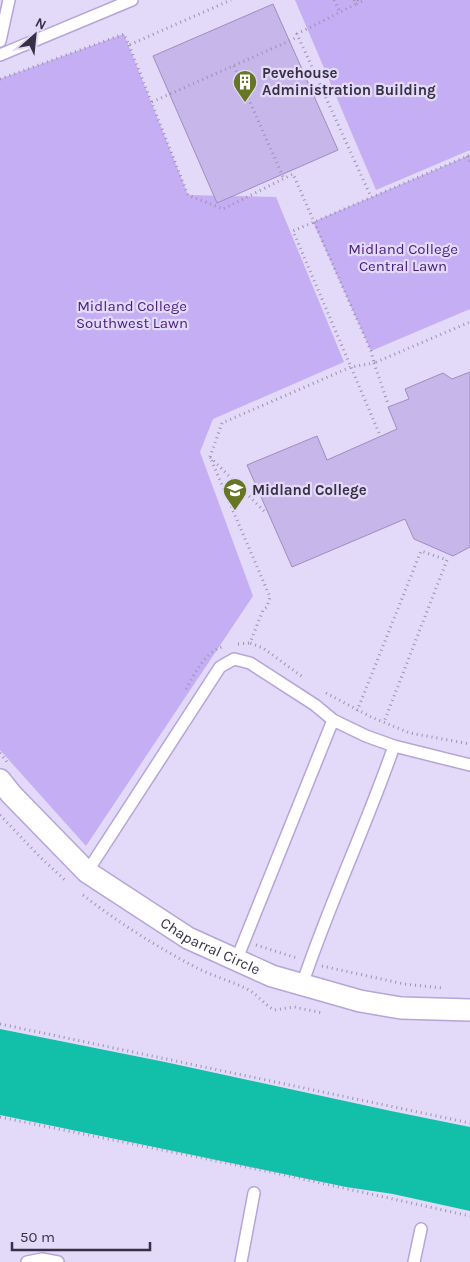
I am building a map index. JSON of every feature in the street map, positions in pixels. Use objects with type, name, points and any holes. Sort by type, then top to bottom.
[{"type":"street","name":"Chaparral Circle","points":[[5,772],[11,794],[87,872],[188,938],[272,976],[360,1001],[401,1008],[470,1010]]},
{"type":"lane","points":[[0,41],[8,0]]},
{"type":"lane","points":[[0,55],[132,0]]},
{"type":"lane","points":[[87,872],[220,667],[234,659],[250,663],[315,705],[333,720],[379,741],[470,766]]},
{"type":"lane","points":[[236,961],[333,720]]},
{"type":"lane","points":[[302,985],[394,746]]},
{"type":"lane","points":[[240,1262],[254,1193]]},
{"type":"lane","points":[[414,1262],[421,1229]]},
{"type":"lane","points":[[28,1262],[42,1259],[58,1262]]},
{"type":"path","points":[[129,45],[231,0]]},
{"type":"path","points":[[334,0],[340,12]]},
{"type":"path","points":[[365,0],[356,1],[340,12],[297,34],[371,197]]},
{"type":"path","points":[[0,79],[124,34],[188,195],[223,209],[293,174],[371,351],[388,404]]},
{"type":"path","points":[[152,102],[298,37]]},
{"type":"path","points":[[234,66],[284,179]]},
{"type":"path","points":[[378,433],[293,231],[469,156],[470,163]]},
{"type":"path","points":[[309,682],[263,648],[250,643],[262,610],[267,606],[270,597],[210,458],[222,423],[351,367],[374,363],[470,322]]},
{"type":"path","points":[[210,458],[264,511]]},
{"type":"path","points":[[349,727],[358,710],[421,551],[447,560],[384,722],[379,741]]},
{"type":"path","points":[[323,691],[358,710],[410,733],[470,744]]},
{"type":"path","points":[[0,753],[5,772]]},
{"type":"path","points":[[244,941],[310,962],[404,984],[444,988]]},
{"type":"path","points":[[0,1024],[470,1123]]},
{"type":"path","points":[[0,1117],[289,1176],[470,1216]]},
{"type":"green space","points":[[295,0],[470,0],[470,150],[376,190]]},
{"type":"green space","name":"Midland College Southwest Lawn","points":[[124,34],[188,195],[276,197],[344,362],[213,419],[200,452],[253,596],[86,846],[0,750],[0,79]]},
{"type":"green space","name":"Midland College Central Lawn","points":[[470,155],[470,309],[371,351],[313,222]]},
{"type":"shaded area","points":[[0,1029],[470,1127],[470,1211],[0,1115]]},
{"type":"building","name":"Pevehouse Administration Building","points":[[273,4],[338,150],[217,203],[153,56]]},
{"type":"building","points":[[470,372],[470,547],[453,556],[414,539],[405,519],[292,567],[247,465],[317,436],[327,460],[397,429],[388,407],[409,399],[405,389],[443,373],[452,379]]},
{"type":"place","name":"Pevehouse Administration Building","points":[[245,103]]},
{"type":"place","name":"Midland College","points":[[235,511]]}]
